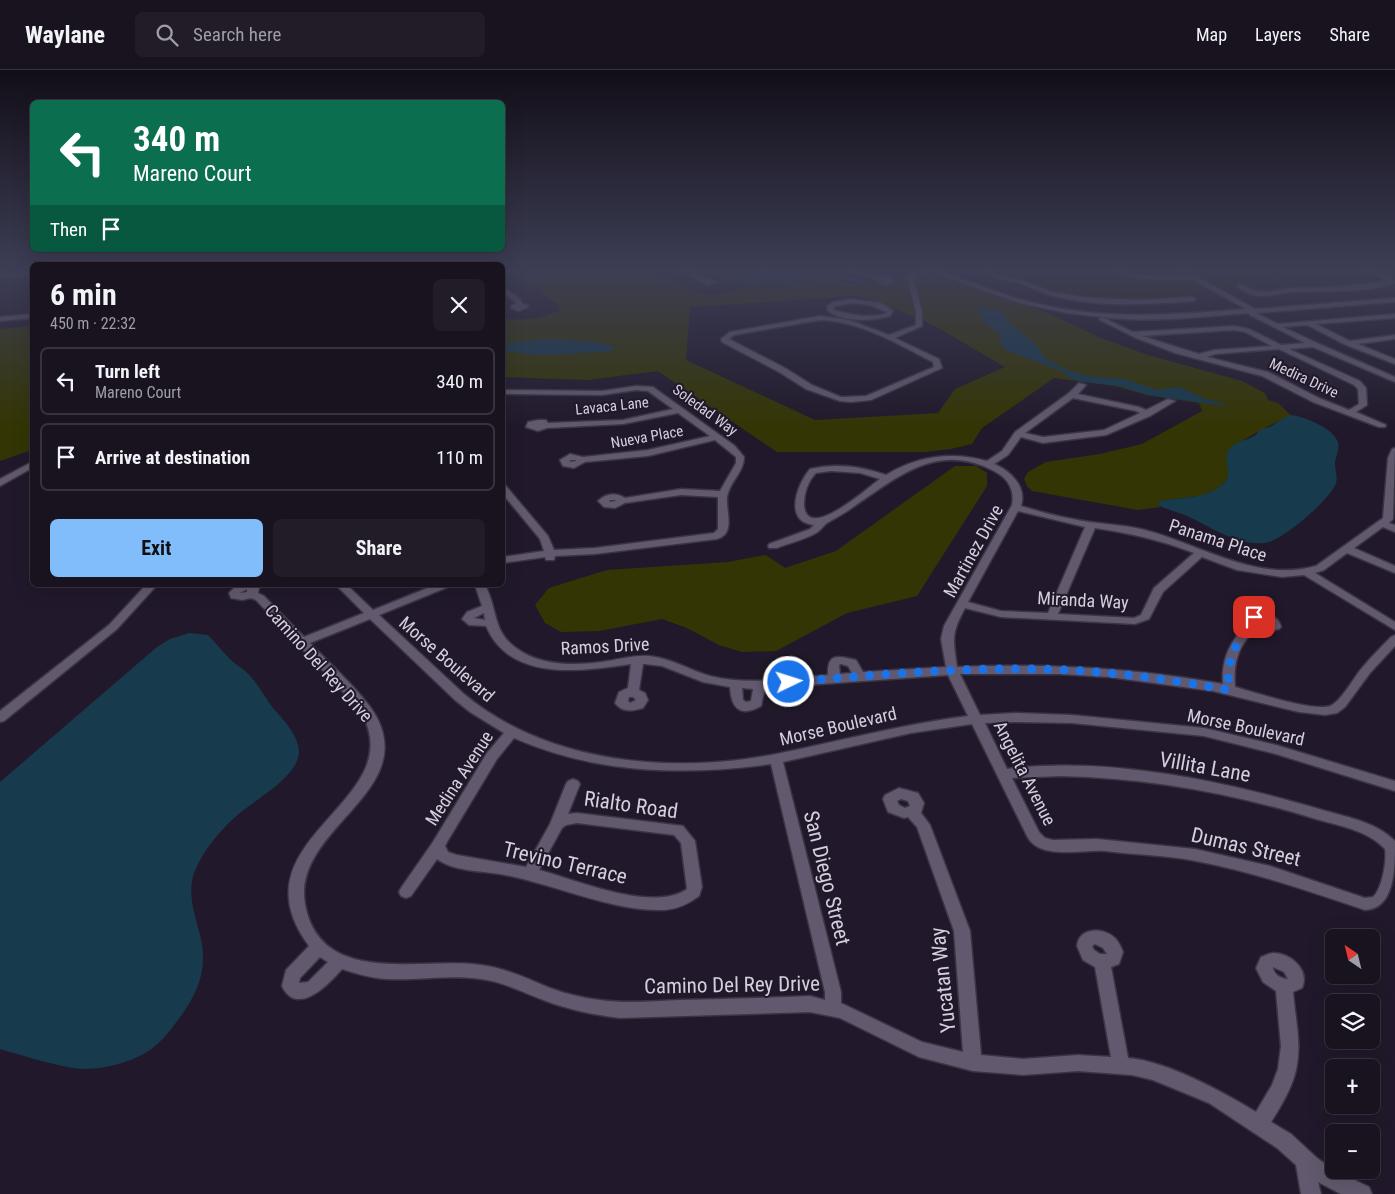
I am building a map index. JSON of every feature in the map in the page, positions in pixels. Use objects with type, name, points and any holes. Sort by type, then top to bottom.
[{"type":"street","points":[[794,322],[732,333],[725,339],[726,342],[782,370],[809,387],[840,399],[868,398],[938,368],[936,361],[856,322]]},
{"type":"street","points":[[888,338],[919,326],[919,322]]},
{"type":"street","name":"Medira Drive","points":[[1109,322],[1132,334],[1198,357],[1265,374],[1300,394],[1382,425]]},
{"type":"street","points":[[1267,322],[1395,380]]},
{"type":"street","points":[[1277,322],[1314,345]]},
{"type":"street","points":[[1281,325],[1304,322]]},
{"type":"street","points":[[1309,322],[1349,343],[1395,362]]},
{"type":"street","points":[[1132,334],[1242,328],[1282,349],[1360,385],[1364,399],[1363,405],[1350,413]]},
{"type":"street","points":[[1349,343],[1395,337]]},
{"type":"street","points":[[1198,357],[1214,352],[1282,349],[1314,345]]},
{"type":"street","points":[[987,465],[1004,453],[1018,434],[1072,395],[1082,384]]},
{"type":"street","name":"Soledad Way","points":[[505,392],[602,393],[645,388],[655,392],[732,448],[740,457],[738,468],[723,494]]},
{"type":"street","points":[[1072,395],[1139,408],[1147,414]]},
{"type":"street","points":[[1018,434],[1047,440],[1102,432],[1119,427],[1171,401]]},
{"type":"street","name":"Lavaca Lane","points":[[546,426],[610,423],[680,410]]},
{"type":"street","name":"Nueva Place","points":[[581,460],[648,453],[717,437]]},
{"type":"street","points":[[1395,451],[1390,511],[1388,519],[1383,524],[1395,529]]},
{"type":"street","name":"Martinez Drive","points":[[773,546],[813,531],[822,522],[914,463],[933,458],[962,458],[987,465],[1002,472],[1013,482],[1019,499],[1016,508],[950,626],[947,639],[952,670],[977,720]]},
{"type":"street","points":[[0,483],[30,466]]},
{"type":"street","points":[[822,522],[806,522],[801,517],[800,512],[803,491],[807,479],[813,471],[854,470],[871,472],[887,479]]},
{"type":"street","points":[[505,491],[545,538],[550,556]]},
{"type":"street","points":[[505,560],[717,536],[723,530],[723,494],[681,492],[622,500]]},
{"type":"street","name":"Panama Place","points":[[1016,508],[1091,525],[1139,532],[1223,562],[1252,570],[1282,574],[1306,572],[1320,568],[1383,524]]},
{"type":"street","points":[[1052,616],[1091,525]]},
{"type":"street","points":[[1347,549],[1395,570]]},
{"type":"street","name":"Miranda Way","points":[[962,604],[1001,614],[1128,621],[1140,620],[1148,613],[1158,590],[1200,553]]},
{"type":"street","points":[[505,565],[550,556]]},
{"type":"street","points":[[1306,572],[1395,627]]},
{"type":"street","points":[[0,718],[113,627],[150,587]]},
{"type":"street","name":"Morse Boulevard","points":[[343,587],[452,691],[474,709],[512,732],[546,745],[599,761],[664,768],[731,766],[776,758],[904,729],[994,718],[1087,719],[1204,732],[1310,759],[1395,786]]},
{"type":"street","points":[[370,613],[390,601],[422,587]]},
{"type":"street","points":[[302,642],[370,613],[395,606],[439,587]]},
{"type":"street","name":"Ramos Drive","points":[[481,587],[494,634],[511,651],[538,663],[571,668],[593,667],[638,660],[660,661],[706,678],[736,684],[760,685],[952,670],[1025,668],[1099,672],[1180,681],[1229,690],[1317,711],[1334,710],[1395,639]]},
{"type":"street","name":"Camino Del Rey Drive","points":[[252,594],[260,598],[373,720],[377,738],[375,761],[365,785],[318,836],[308,851],[299,877],[297,901],[305,927],[319,948],[339,961],[367,970],[392,973],[440,970],[484,972],[509,978],[570,1002],[601,1008],[650,1010],[810,1004],[833,1008],[852,1015],[919,1049],[973,1063],[1023,1067],[1078,1063],[1121,1066],[1154,1072],[1215,1097],[1284,1141],[1329,1178],[1357,1193]]},
{"type":"street","points":[[488,608],[471,614],[468,619],[473,623],[490,623]]},
{"type":"street","points":[[1229,690],[1228,673],[1231,657],[1248,630],[1256,625]]},
{"type":"street","points":[[633,692],[638,660]]},
{"type":"street","points":[[834,679],[833,663],[840,660],[852,663],[860,677]]},
{"type":"street","points":[[736,684],[737,702],[748,707],[757,703],[760,685]]},
{"type":"street","name":"Angelita Avenue","points":[[977,720],[1030,829],[1040,842]]},
{"type":"street","name":"Medina Avenue","points":[[406,892],[439,849],[492,756],[512,732]]},
{"type":"street","name":"San Diego Street","points":[[776,758],[833,992],[833,1008]]},
{"type":"street","name":"Villita Lane","points":[[1004,774],[1019,772],[1106,773],[1205,785],[1286,804],[1335,819],[1376,834],[1390,845]]},
{"type":"street","points":[[530,874],[563,821],[573,784]]},
{"type":"street","name":"Yucatan Way","points":[[912,812],[923,826],[962,931],[973,1063]]},
{"type":"street","name":"Rialto Road","points":[[563,821],[672,828],[685,835],[688,841],[695,887],[694,892],[684,901]]},
{"type":"street","name":"Dumas Street","points":[[1040,842],[1053,846],[1097,845],[1195,855],[1270,872],[1355,901],[1373,904],[1382,899],[1384,895],[1393,858],[1390,845]]},
{"type":"street","name":"Trevino Terrace","points":[[439,849],[446,859],[455,862],[530,874],[619,899],[659,904],[684,901]]},
{"type":"street","points":[[319,948],[292,975],[290,986],[294,990],[307,991],[314,988],[339,961]]},
{"type":"street","points":[[1102,962],[1121,1066]]},
{"type":"street","points":[[1259,1124],[1276,1096],[1288,1063],[1289,1047],[1284,986]]},
{"type":"street","points":[[1305,1160],[1311,1194]]},
{"type":"shaded area","points":[[505,322],[689,322],[686,360],[815,420],[938,413],[955,389],[1005,367],[927,322],[1068,322],[1101,338],[1148,355],[1242,381],[1265,393],[1268,400],[1278,403],[1292,416],[1259,431],[1232,447],[1227,454],[1227,479],[1218,488],[1203,495],[1161,501],[1158,505],[1161,507],[1138,510],[1032,491],[1024,479],[1028,472],[1046,462],[1100,454],[1142,444],[1202,411],[1199,403],[1147,395],[1115,386],[1054,378],[982,428],[972,444],[925,452],[777,452],[658,371],[587,380],[505,377]]},
{"type":"shaded area","points":[[30,326],[30,451],[0,461],[0,329]]},
{"type":"shaded area","points":[[955,466],[976,466],[987,473],[987,486],[917,596],[847,613],[776,651],[742,652],[719,645],[687,628],[662,619],[599,631],[561,632],[545,623],[535,605],[549,588],[607,570],[728,562],[766,555],[785,568],[836,551]]},
{"type":"water","points":[[984,322],[1009,322],[1034,343],[1046,359],[1067,370],[1088,376],[1125,379],[1157,390],[1179,387],[1206,399],[1222,403],[1225,406],[1147,395],[1123,387],[1079,381],[1068,377],[1061,371],[1004,349],[999,333]]},
{"type":"water","points":[[543,339],[570,340],[593,342],[616,348],[605,352],[548,355],[505,350],[505,344]]},
{"type":"water","points":[[1290,415],[1317,424],[1335,437],[1338,442],[1335,464],[1337,478],[1332,490],[1325,499],[1283,535],[1265,543],[1244,542],[1158,505],[1161,501],[1194,497],[1217,489],[1228,476],[1227,455],[1230,448],[1236,443],[1254,436],[1261,429],[1270,427]]},
{"type":"water","points":[[189,633],[208,635],[231,660],[249,674],[291,730],[298,745],[299,756],[294,766],[276,786],[242,811],[222,830],[197,865],[191,895],[201,938],[203,958],[201,975],[196,991],[183,1013],[162,1040],[142,1055],[113,1065],[92,1069],[73,1068],[0,1049],[0,782],[157,647],[170,639]]},
{"type":"route","points":[[789,682],[952,670],[1039,669],[1115,673],[1180,681],[1229,690],[1228,673],[1231,657],[1248,630],[1256,625],[1252,620],[1254,617]]}]
